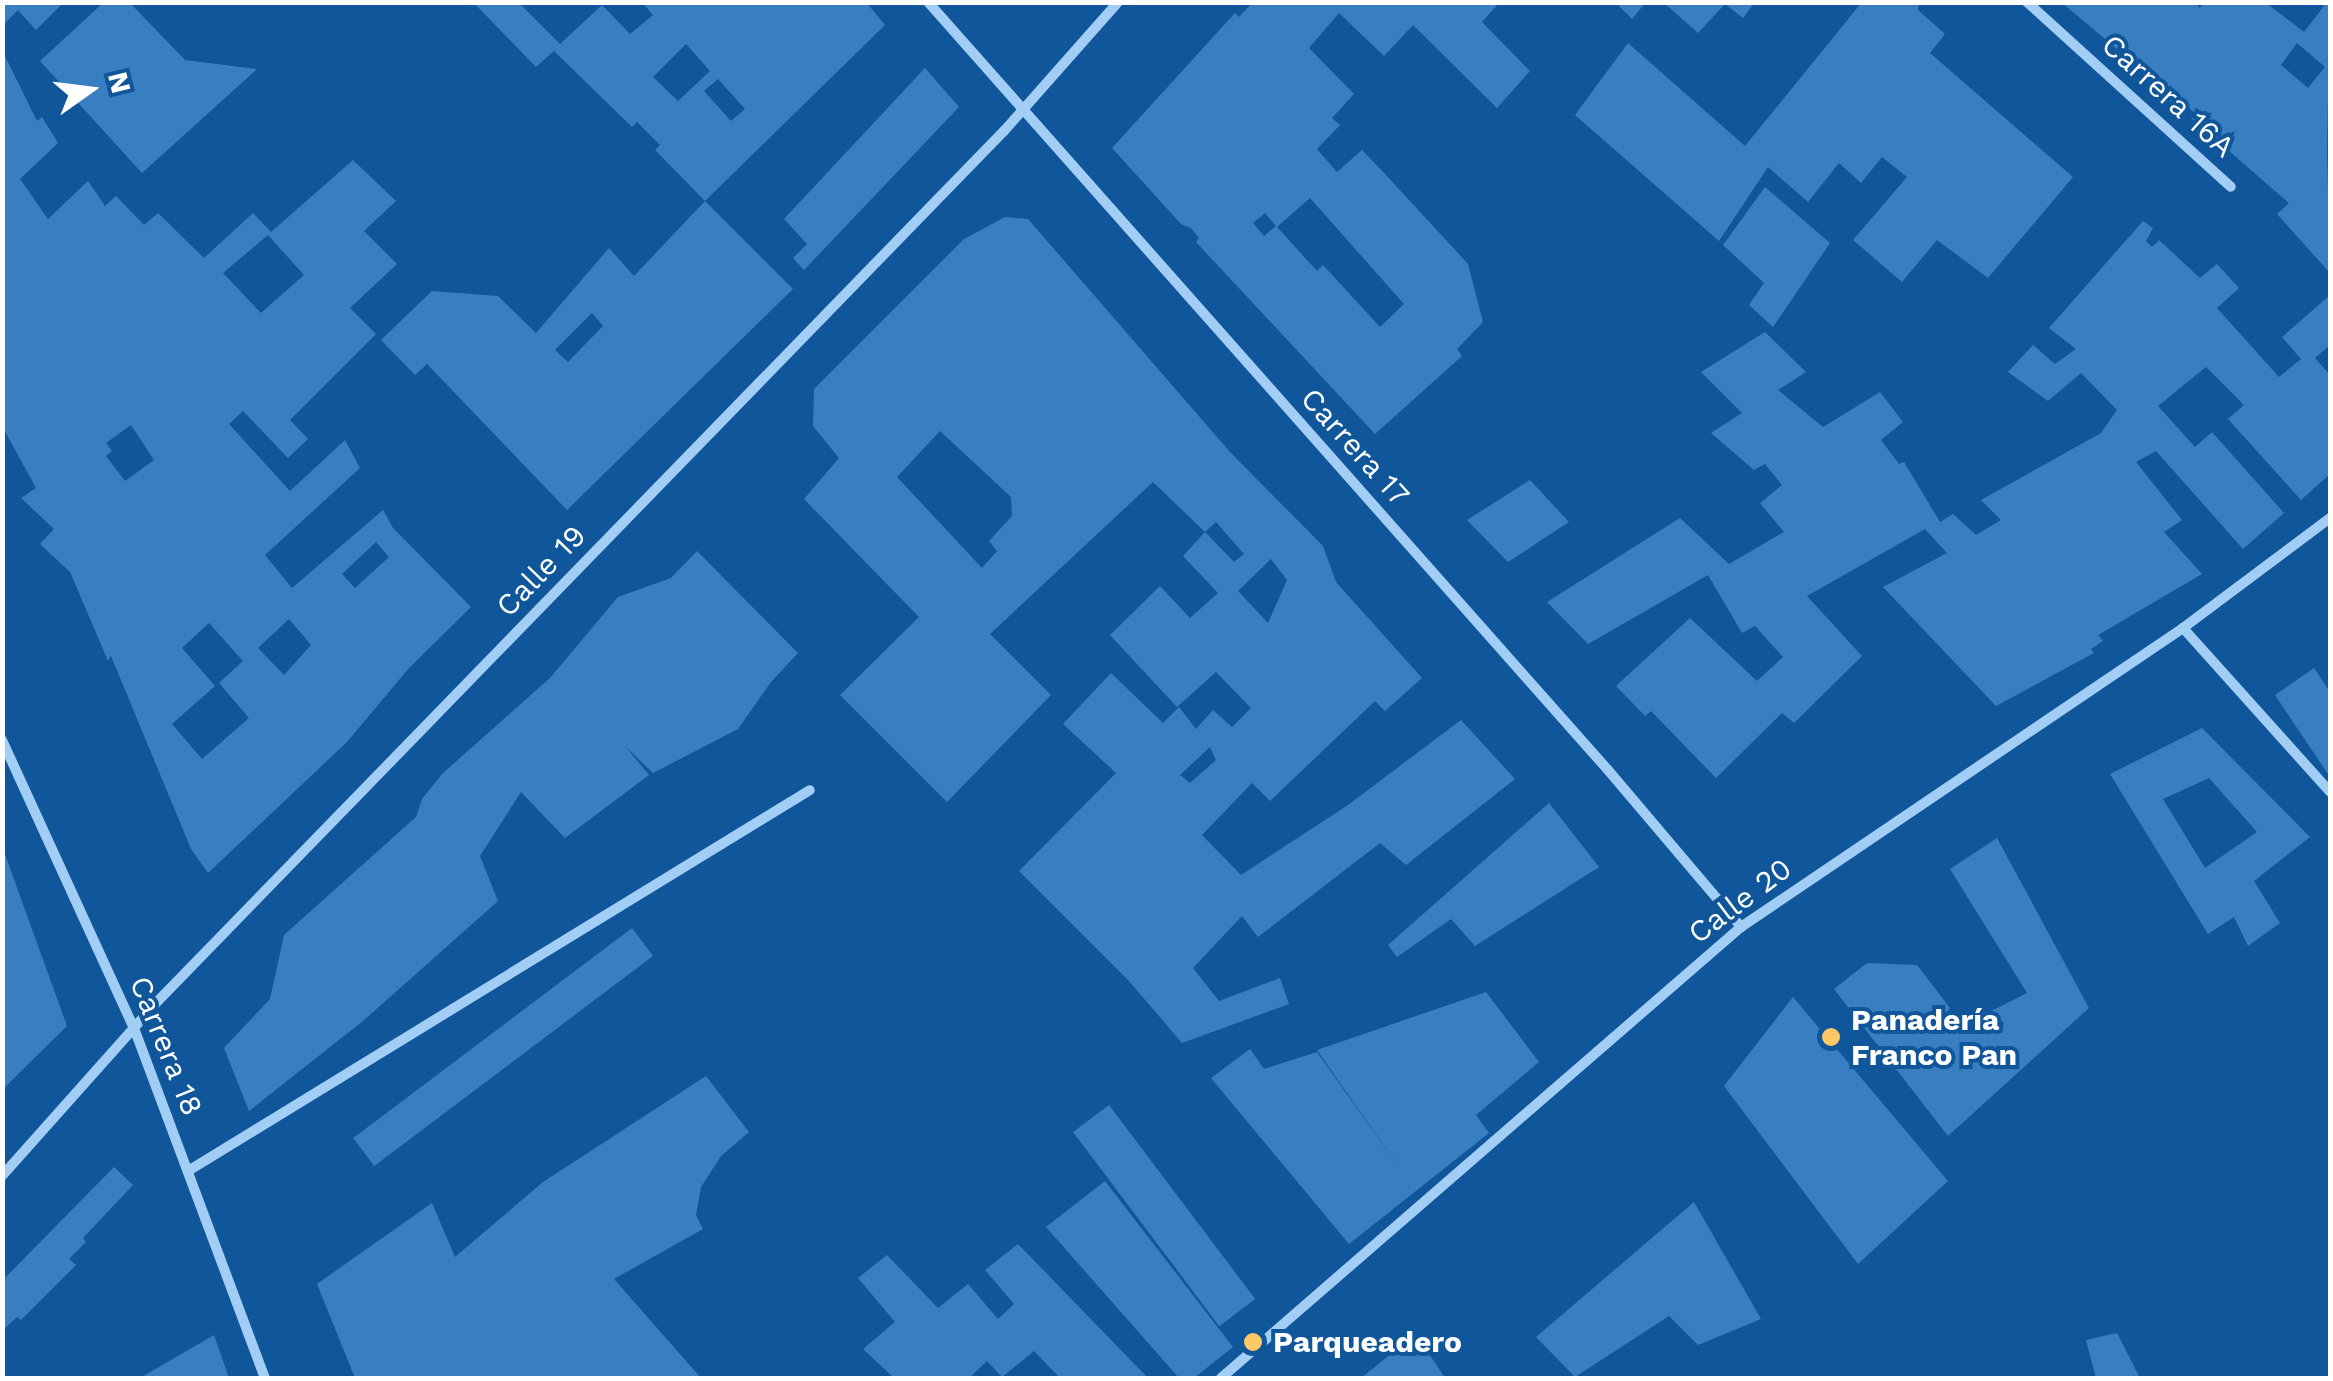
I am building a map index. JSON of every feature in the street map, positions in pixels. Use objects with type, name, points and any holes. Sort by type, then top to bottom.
[{"type":"street","name":"Carrera 17","points":[[928,2],[1742,927]]},
{"type":"street","name":"Calle 19","points":[[2,1176],[134,1028],[1022,110],[1118,2]]},
{"type":"street","name":"Carrera 16A","points":[[2026,2],[2232,187]]},
{"type":"street","name":"Calle 20","points":[[1221,1378],[1742,927],[2183,628],[2330,518]]},
{"type":"street","points":[[2183,628],[2330,792]]},
{"type":"street","name":"Carrera 18","points":[[2,740],[134,1028],[266,1378]]},
{"type":"street","points":[[188,1171],[810,790]]},
{"type":"building","points":[[2,2],[64,2],[36,30],[18,10],[2,26]]},
{"type":"building","points":[[104,2],[129,2],[185,60],[257,69],[142,173],[40,61]]},
{"type":"building","points":[[473,2],[518,2],[560,44],[602,5],[630,34],[653,15],[642,2],[866,2],[885,25],[705,201],[655,150],[660,145],[637,122],[632,127],[554,51],[536,67]],"holes":[[[686,44],[710,71],[678,101],[653,77]],[[718,79],[745,109],[731,121],[704,91]]]},
{"type":"building","points":[[1253,2],[1500,2],[1482,22],[1530,71],[1497,108],[1413,25],[1384,56],[1339,13],[1309,48],[1354,94],[1332,118],[1340,125],[1317,149],[1337,172],[1362,150],[1386,175],[1468,264],[1483,322],[1457,349],[1462,356],[1375,434],[1196,242],[1199,238],[1191,228],[1181,224],[1112,148],[1235,13],[1239,17]],"holes":[[[1310,198],[1404,304],[1380,327],[1323,265],[1317,271],[1277,227]],[[1265,213],[1276,226],[1264,236],[1253,223]]]},
{"type":"building","points":[[1615,2],[1646,2],[1632,19]]},
{"type":"building","points":[[1663,2],[1755,2],[1743,18],[1725,4],[1698,33]]},
{"type":"building","points":[[1862,2],[1919,2],[1918,10],[1945,34],[1930,53],[2073,177],[1988,278],[1937,240],[1902,282],[1853,240],[1907,177],[1882,157],[1861,183],[1839,163],[1808,202],[1768,167],[1719,241],[1575,115],[1628,43],[1745,146]]},
{"type":"building","points":[[2061,2],[2194,2],[2200,8],[2204,2],[2265,2],[2304,32],[2324,6],[2320,2],[2330,2],[2330,273],[2277,214],[2289,203],[2191,118],[2195,113],[2180,101],[2176,106],[2145,81],[2149,76]],"holes":[[[2297,43],[2325,67],[2308,88],[2281,65]]]},
{"type":"building","points":[[2,50],[37,121],[42,117],[58,143],[20,179],[48,219],[88,181],[105,206],[116,196],[144,225],[158,213],[204,258],[253,213],[271,232],[353,160],[396,201],[364,231],[397,264],[350,308],[376,334],[290,420],[308,439],[288,458],[243,411],[229,424],[290,491],[345,440],[360,468],[265,555],[292,588],[383,510],[393,528],[471,607],[409,668],[347,742],[208,873],[191,849],[111,656],[108,661],[70,572],[40,544],[54,529],[21,498],[36,488],[2,426]],"holes":[[[268,235],[304,275],[261,313],[223,273]],[[131,425],[154,460],[125,481],[106,456],[112,451],[106,443]],[[376,542],[389,557],[355,588],[342,574]],[[289,619],[311,645],[284,675],[258,648]],[[209,623],[243,661],[219,683],[249,718],[202,759],[172,724],[215,686],[182,648]]]},
{"type":"building","points":[[925,68],[959,107],[804,270],[793,258],[807,244],[784,219]]},
{"type":"building","points":[[1765,187],[1830,243],[1773,327],[1749,305],[1764,283],[1723,245]]},
{"type":"building","points":[[705,201],[793,289],[567,510],[427,364],[415,375],[381,340],[432,291],[498,296],[536,333],[609,248],[634,276]],"holes":[[[592,313],[603,326],[568,362],[555,350]]]},
{"type":"building","points":[[1005,217],[1028,219],[1230,452],[1323,546],[1336,582],[1422,678],[1385,711],[1375,701],[1270,801],[1252,783],[1202,835],[1241,875],[1348,805],[1461,720],[1515,779],[1406,865],[1380,843],[1258,937],[1242,916],[1193,968],[1219,1001],[1280,978],[1289,1004],[1182,1043],[1129,981],[1019,871],[1116,773],[1063,724],[1111,673],[1163,723],[1179,707],[1196,729],[1213,710],[1232,727],[1251,708],[1216,672],[1177,707],[1110,635],[1160,586],[1190,618],[1218,593],[1183,556],[1205,532],[1153,482],[990,634],[1051,695],[947,802],[840,695],[919,617],[804,499],[839,458],[813,426],[814,389],[964,239]],"holes":[[[940,431],[1011,497],[1012,516],[989,541],[997,551],[982,568],[897,477]],[[1216,522],[1244,554],[1234,562],[1205,532]],[[1271,559],[1287,580],[1268,623],[1238,591]],[[1210,747],[1216,760],[1190,783],[1180,775]]]},
{"type":"building","points":[[2143,221],[2153,228],[2146,241],[2152,247],[2159,240],[2200,278],[2217,264],[2239,288],[2217,308],[2279,377],[2301,359],[2282,337],[2330,295],[2330,345],[2315,358],[2330,375],[2330,474],[2301,500],[2228,419],[2244,405],[2206,367],[2158,406],[2195,447],[2212,432],[2284,513],[2243,549],[2156,451],[2136,462],[2182,520],[2164,532],[2202,574],[2098,635],[2103,641],[2091,649],[2094,653],[1996,706],[1883,587],[1947,553],[1925,529],[1807,596],[1862,656],[1794,723],[1782,713],[1716,778],[1651,711],[1645,716],[1616,686],[1690,618],[1757,681],[1783,657],[1755,626],[1742,633],[1708,575],[1588,644],[1547,602],[1680,518],[1729,564],[1784,532],[1760,503],[1782,485],[1765,464],[1754,470],[1711,433],[1742,413],[1701,372],[1765,332],[1806,372],[1778,390],[1823,427],[1880,392],[1903,422],[1881,440],[1899,464],[1904,462],[1940,522],[1953,514],[1976,535],[2001,520],[1981,500],[2101,433],[2117,410],[2081,373],[2048,401],[2008,372],[2033,345],[2055,364],[2076,349],[2049,328]]},
{"type":"building","points":[[1530,480],[1569,522],[1508,562],[1467,520]]},
{"type":"building","points":[[697,551],[798,653],[771,682],[738,729],[653,773],[625,746],[649,775],[565,838],[521,792],[480,856],[498,901],[363,1021],[249,1111],[224,1048],[270,999],[284,935],[416,817],[422,799],[443,773],[550,678],[618,597],[671,578]]},
{"type":"building","points":[[2314,668],[2330,692],[2330,777],[2275,695]]},
{"type":"building","points":[[2202,728],[2310,837],[2254,881],[2280,923],[2248,946],[2234,917],[2208,934],[2110,774]],"holes":[[[2209,778],[2257,832],[2205,868],[2163,799]]]},
{"type":"building","points":[[1549,803],[1599,867],[1475,946],[1451,919],[1397,957],[1388,945]]},
{"type":"building","points":[[1997,838],[2089,1008],[1948,1136],[1834,989],[1867,963],[1917,965],[1950,1008],[1940,1022],[1952,1031],[2027,993],[1950,869]]},
{"type":"building","points":[[2,846],[67,1026],[2,1090]]},
{"type":"building","points":[[632,928],[653,956],[374,1166],[353,1138]]},
{"type":"building","points":[[1486,992],[1539,1062],[1476,1115],[1489,1133],[1349,1244],[1211,1078],[1250,1049],[1264,1069],[1317,1052],[1406,1177],[1317,1050]]},
{"type":"building","points":[[1793,997],[1948,1181],[1858,1264],[1724,1086]]},
{"type":"building","points":[[706,1076],[749,1132],[721,1156],[701,1187],[696,1215],[703,1229],[614,1279],[701,1378],[355,1378],[317,1284],[432,1203],[455,1257],[543,1182]]},
{"type":"building","points":[[1109,1105],[1255,1299],[1219,1326],[1073,1132]]},
{"type":"building","points":[[114,1167],[133,1185],[83,1238],[86,1242],[69,1259],[76,1265],[21,1320],[17,1317],[2,1331],[2,1281]]},
{"type":"building","points":[[1105,1181],[1233,1347],[1194,1378],[1179,1378],[1046,1227]]},
{"type":"building","points":[[1694,1202],[1761,1319],[1698,1345],[1669,1316],[1575,1377],[1536,1337]]},
{"type":"building","points":[[1018,1244],[1148,1378],[1060,1378],[1034,1351],[1002,1377],[987,1361],[969,1378],[894,1378],[863,1349],[895,1322],[858,1278],[887,1255],[938,1308],[968,1284],[998,1319],[1014,1304],[985,1270]]},
{"type":"building","points":[[2117,1333],[2140,1378],[2096,1378],[2086,1340]]},
{"type":"building","points":[[1416,1334],[1445,1378],[1361,1378]]},
{"type":"building","points":[[214,1335],[229,1378],[140,1378]]},
{"type":"place","name":"Panadería Franco Pan","points":[[1831,1037]]},
{"type":"place","name":"Parqueadero","points":[[1253,1342]]}]
